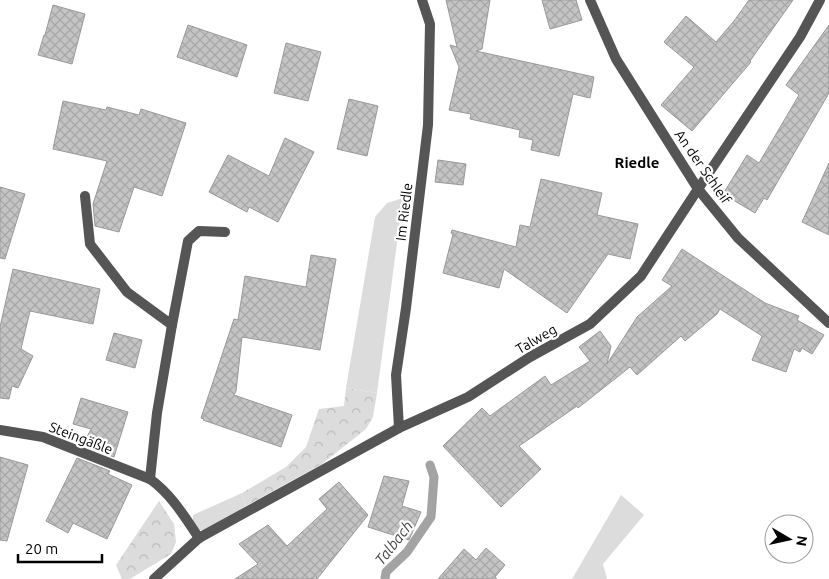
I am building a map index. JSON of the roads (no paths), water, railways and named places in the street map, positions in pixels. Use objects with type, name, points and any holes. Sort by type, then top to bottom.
[{"type":"street","name":"Im Riedle","points":[[399,428],[396,376],[428,125],[430,24],[422,0]]},
{"type":"street","name":"An der Schleif","points":[[590,0],[616,59],[698,188],[738,238],[829,323]]},
{"type":"street","name":"Talweg","points":[[154,579],[199,538],[399,428],[468,397],[530,357],[590,324],[641,276],[800,37],[820,0]]},
{"type":"street","points":[[85,196],[90,244],[127,292],[172,325]]},
{"type":"street","points":[[150,479],[172,325],[188,241],[199,231],[225,232]]},
{"type":"street","name":"Steingäßle","points":[[0,430],[43,437],[150,479],[175,502],[199,538]]},
{"type":"waterway","name":"Talbach","points":[[385,579],[386,572],[407,552],[431,517],[434,477],[430,465]]},
{"type":"district","name":"Riedle","points":[[637,163]]}]
